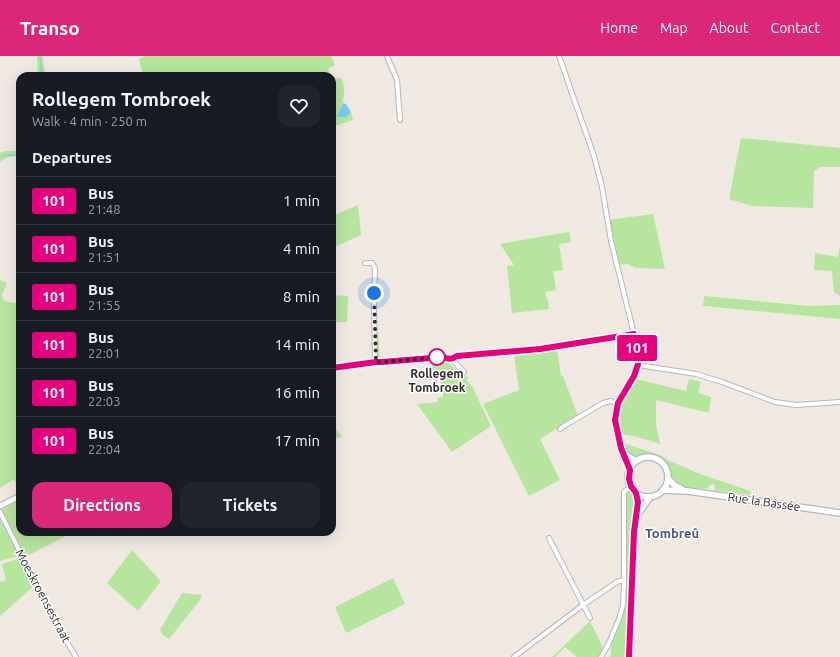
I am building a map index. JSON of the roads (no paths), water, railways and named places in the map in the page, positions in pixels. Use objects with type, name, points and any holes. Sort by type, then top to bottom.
[{"type":"main road","points":[[629,657],[634,532],[638,502],[636,493],[631,486],[629,479],[630,470],[639,460],[650,458],[658,461],[666,468],[668,478],[666,485],[658,495],[650,497],[636,493]]},
{"type":"main road","name":"Rue la Bassée","points":[[668,478],[674,485],[688,491]]},
{"type":"main road","name":"Rue la Bassée","points":[[663,490],[688,491],[840,513]]},
{"type":"main road","points":[[637,516],[650,497]]},
{"type":"street","points":[[387,56],[397,80],[400,120]]},
{"type":"street","points":[[558,56],[585,129],[599,173],[611,241],[639,357],[634,376],[618,403],[615,420],[622,452],[630,470]]},
{"type":"street","points":[[365,263],[372,263],[375,268],[374,305],[376,362]]},
{"type":"street","points":[[336,368],[376,362],[443,357],[453,359],[457,356],[547,348],[634,334]]},
{"type":"street","points":[[453,359],[464,372]]},
{"type":"street","points":[[349,366],[357,367],[382,362]]},
{"type":"street","points":[[638,364],[696,374],[775,402],[796,404],[840,402]]},
{"type":"street","points":[[560,429],[603,403],[612,401],[618,403]]},
{"type":"street","points":[[622,452],[628,457],[639,460]]},
{"type":"street","points":[[602,657],[620,619],[624,580],[625,491],[631,486]]},
{"type":"street","points":[[1,503],[16,497]]},
{"type":"street","name":"Moeskroensestraat","points":[[0,512],[54,620],[76,657]]},
{"type":"street","points":[[549,538],[590,618]]},
{"type":"street","points":[[514,657],[583,605],[617,582],[624,580]]},
{"type":"water","points":[[343,103],[346,104],[351,112],[345,117],[337,116]]},
{"type":"waterway","points":[[40,56],[42,72]]},
{"type":"waterway","points":[[0,157],[5,155],[16,155]]},
{"type":"place","name":"Rollegem Tombroek","points":[[437,357]]},
{"type":"district","name":"Tombreû","points":[[672,533]]}]
